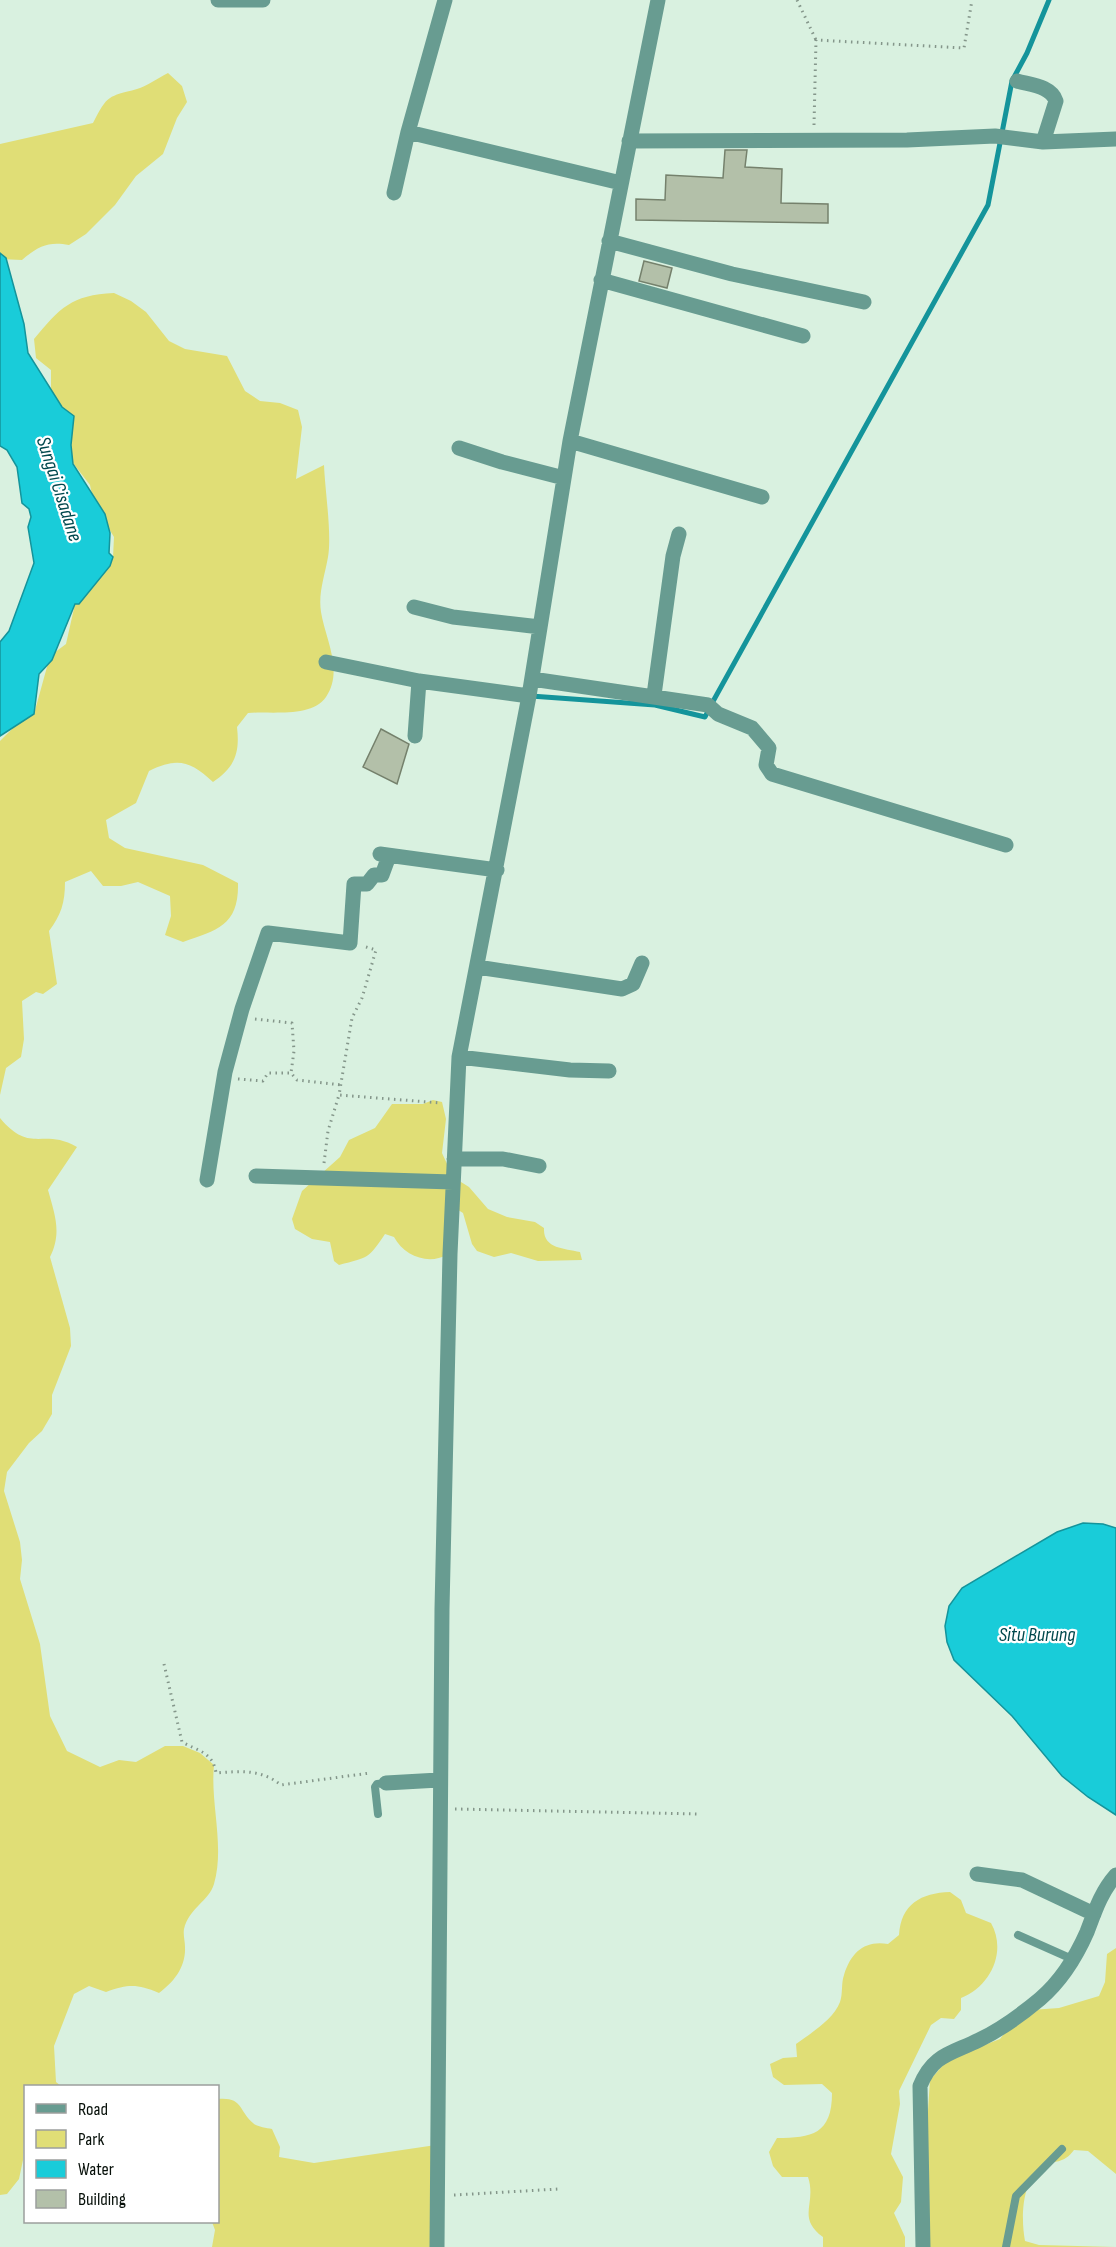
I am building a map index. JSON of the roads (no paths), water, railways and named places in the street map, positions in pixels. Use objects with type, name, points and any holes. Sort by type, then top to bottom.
[{"type":"street","points":[[218,0],[263,0]]},
{"type":"street","points":[[394,193],[408,132],[445,0]]},
{"type":"street","points":[[437,2247],[438,1808],[431,1780],[459,1057],[529,696],[570,441],[658,0]]},
{"type":"street","points":[[1017,81],[1050,90],[1054,95],[1056,101],[1043,142]]},
{"type":"street","points":[[408,132],[621,183]]},
{"type":"street","points":[[629,141],[813,141],[1003,136],[1043,142],[1116,140]]},
{"type":"street","points":[[609,241],[732,273],[864,302]]},
{"type":"street","points":[[601,280],[803,336]]},
{"type":"street","points":[[570,441],[762,497]]},
{"type":"street","points":[[459,448],[564,478]]},
{"type":"street","points":[[654,695],[673,556],[679,534]]},
{"type":"street","points":[[414,607],[453,616],[540,627]]},
{"type":"street","points":[[326,662],[419,681],[529,696]]},
{"type":"street","points":[[532,679],[654,695],[708,705],[718,714],[752,728],[769,748],[766,765],[772,774],[1006,845]]},
{"type":"street","points":[[415,736],[419,681]]},
{"type":"street","points":[[207,1180],[225,1078],[240,1017],[268,933],[350,943],[354,884],[369,883],[374,874],[382,875],[384,855],[497,870]]},
{"type":"street","points":[[477,967],[622,988],[633,984],[642,963]]},
{"type":"street","points":[[459,1057],[579,1071],[609,1071]]},
{"type":"street","points":[[454,1159],[503,1160],[538,1166]]},
{"type":"street","points":[[256,1176],[453,1182]]},
{"type":"street","points":[[386,1783],[431,1780]]},
{"type":"street","points":[[977,1874],[1023,1880],[1094,1914]]},
{"type":"street","points":[[922,2247],[920,2086],[926,2073],[936,2061],[953,2050],[979,2040],[1022,2014],[1056,1985],[1072,1959],[1107,1885],[1116,1875]]},
{"type":"lane","points":[[378,1814],[375,1787],[377,1784],[386,1783]]},
{"type":"lane","points":[[1017,1935],[1072,1959]]},
{"type":"lane","points":[[1006,2247],[1016,2196],[1062,2149]]},
{"type":"water","name":"Sungai Cisadane","points":[[0,253],[6,258],[24,324],[28,353],[62,407],[74,416],[71,445],[73,464],[105,514],[110,533],[109,553],[113,557],[110,566],[79,604],[75,604],[52,660],[39,674],[34,714],[0,736],[0,642],[9,631],[34,563],[28,527],[31,517],[29,509],[22,503],[17,467],[7,450],[0,446]]},
{"type":"water","name":"Situ Burung","points":[[1083,1523],[1103,1524],[1116,1528],[1116,1815],[1088,1797],[1062,1776],[1012,1716],[954,1660],[947,1642],[945,1626],[949,1606],[962,1588],[1057,1532]]},
{"type":"waterway","points":[[711,705],[988,205],[1012,81],[1027,53],[1049,0]]},
{"type":"waterway","points":[[531,696],[655,705],[705,717],[709,709]]}]
